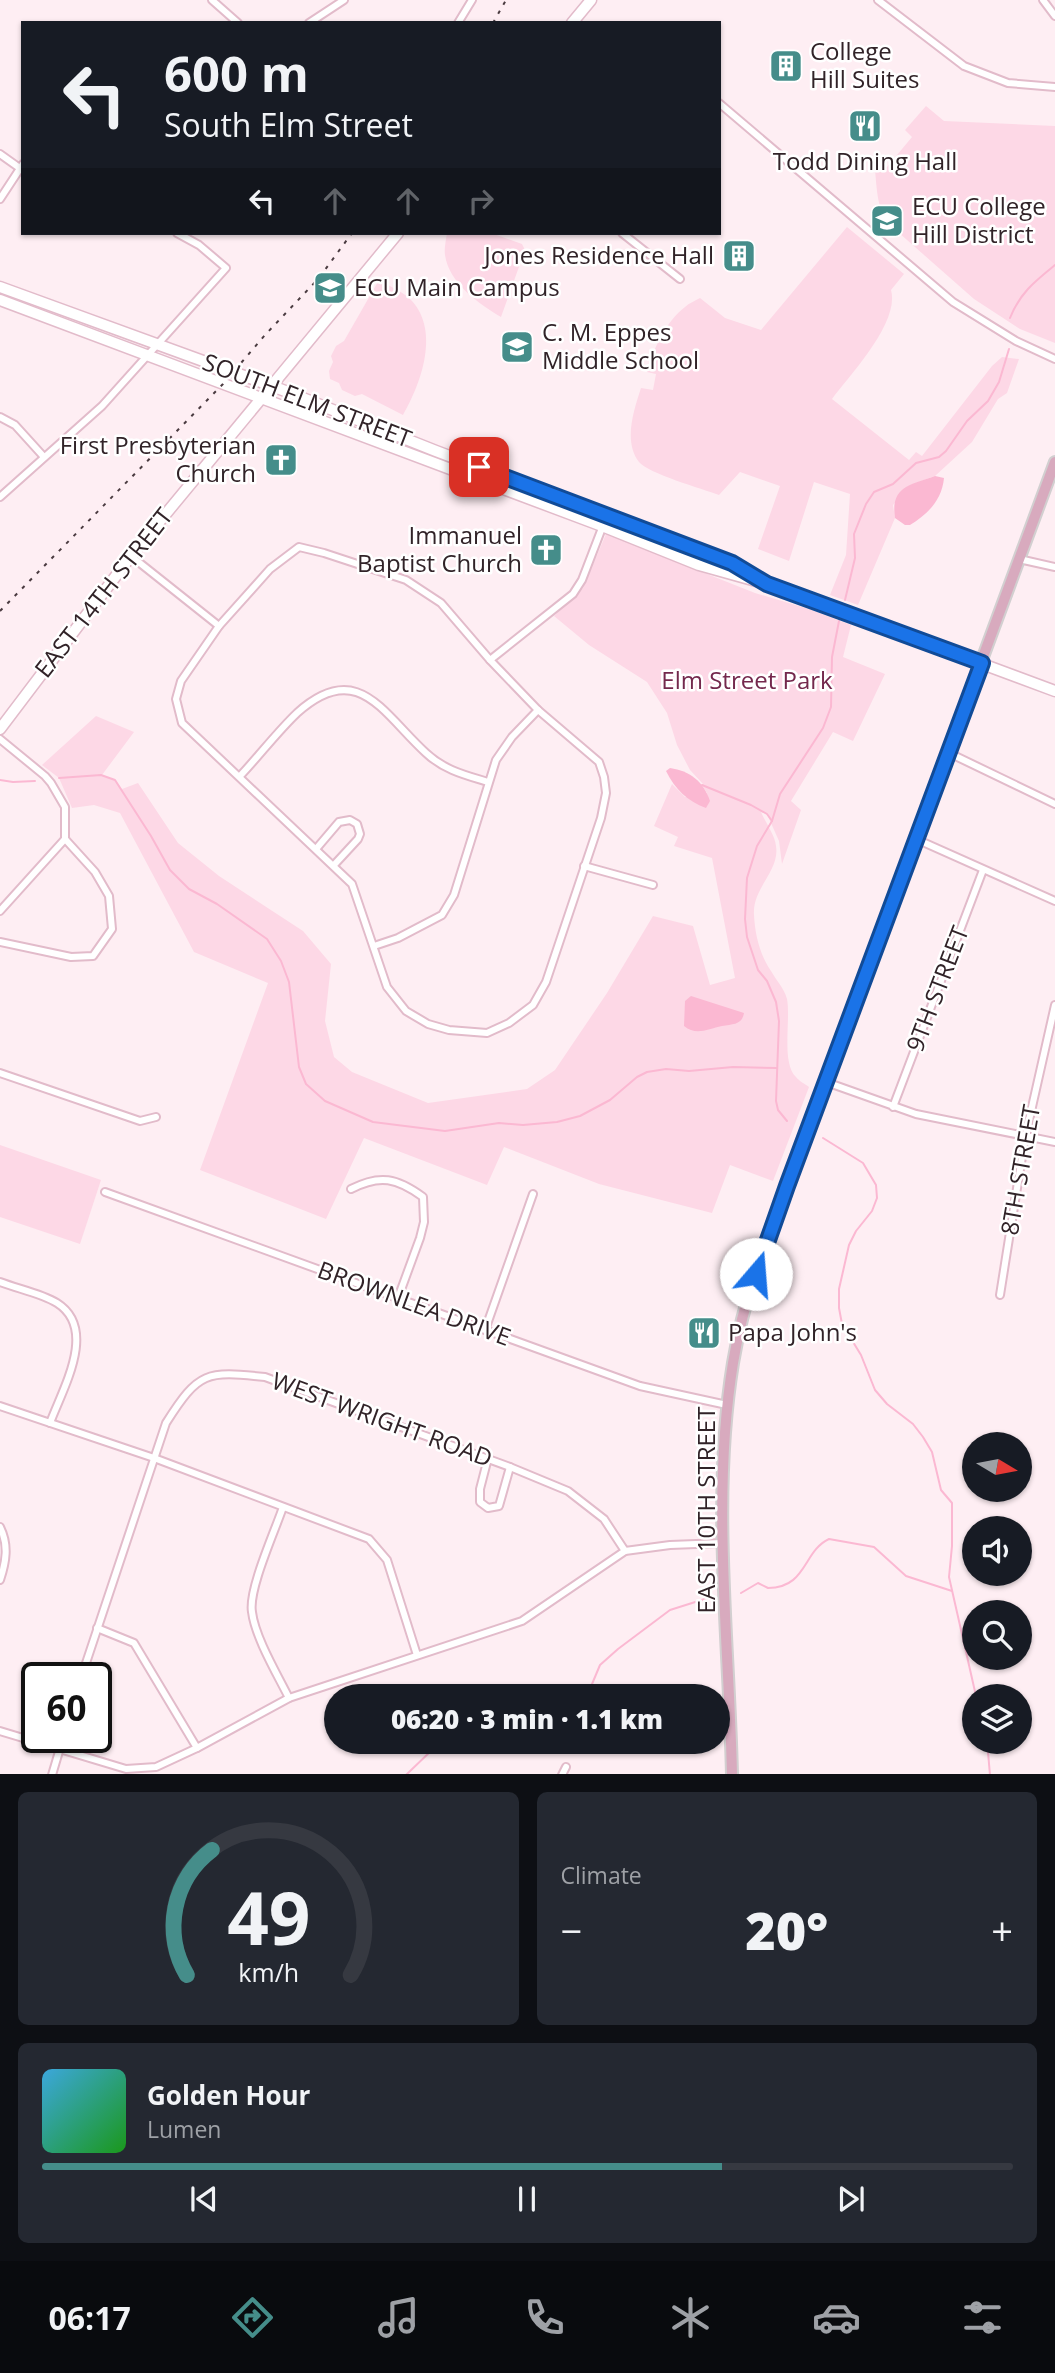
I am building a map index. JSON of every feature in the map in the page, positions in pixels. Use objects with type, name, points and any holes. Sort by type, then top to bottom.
[{"type":"main road","name":"EAST 10TH STREET","points":[[826,1082],[1055,462]]},
{"type":"main road","name":"EAST 10TH STREET","points":[[732,1774],[723,1543],[727,1405],[747,1302],[820,1096]]},
{"type":"street","points":[[212,0],[236,21]]},
{"type":"street","points":[[312,21],[344,0]]},
{"type":"street","points":[[459,21],[472,0]]},
{"type":"street","points":[[574,21],[591,0]]},
{"type":"street","points":[[878,0],[964,66],[1008,83],[1055,87]]},
{"type":"street","points":[[1042,0],[1055,16]]},
{"type":"street","points":[[721,105],[953,302],[1016,341],[1055,359]]},
{"type":"street","points":[[0,154],[21,166]]},
{"type":"street","points":[[0,198],[21,168]]},
{"type":"street","points":[[0,498],[102,406],[226,268],[200,245],[181,235]]},
{"type":"street","name":"EAST 14TH STREET","points":[[0,729],[131,556],[396,235]]},
{"type":"street","points":[[625,235],[680,279]]},
{"type":"street","name":"SOUTH ELM STREET","points":[[0,287],[272,386],[704,552],[732,563],[767,584]]},
{"type":"street","name":"SOUTH ELM STREET","points":[[0,300],[699,565],[767,584],[1055,691]]},
{"type":"street","points":[[54,319],[58,307]]},
{"type":"street","points":[[0,417],[15,425],[44,457]]},
{"type":"street","points":[[349,432],[354,418]]},
{"type":"street","points":[[433,462],[436,451]]},
{"type":"street","points":[[539,503],[544,491]]},
{"type":"street","points":[[490,660],[573,594],[582,580],[607,515]]},
{"type":"street","points":[[299,547],[407,580],[441,603],[490,660],[538,710],[599,762],[606,793],[546,982],[533,1005],[509,1023],[487,1033],[449,1030],[428,1024],[406,1011],[387,987],[352,884],[182,723],[176,699],[181,681],[219,626],[270,569],[299,547]]},
{"type":"street","points":[[699,565],[704,552]]},
{"type":"street","points":[[131,556],[219,626]]},
{"type":"street","points":[[1019,559],[1055,568]]},
{"type":"street","points":[[727,574],[732,563]]},
{"type":"street","points":[[240,776],[298,712],[330,691],[352,689],[372,700],[427,754],[453,772],[488,782]]},
{"type":"street","points":[[374,946],[398,938],[442,915],[454,895],[496,760],[512,737],[538,710]]},
{"type":"street","points":[[0,739],[51,783],[65,807],[65,839],[0,911]]},
{"type":"street","points":[[947,752],[1055,804]]},
{"type":"street","points":[[316,849],[339,822],[350,820],[357,824],[360,834],[334,865]]},
{"type":"street","points":[[0,942],[71,957],[93,956],[112,929],[109,896],[95,872],[65,839]]},
{"type":"street","points":[[916,839],[1055,901]]},
{"type":"street","points":[[584,866],[653,885]]},
{"type":"street","name":"9TH STREET","points":[[893,1107],[983,870]]},
{"type":"street","name":"8TH STREET","points":[[1000,1295],[1025,1138],[1055,1005]]},
{"type":"street","points":[[0,1073],[140,1121],[156,1117]]},
{"type":"street","points":[[826,1082],[893,1107],[1055,1143]]},
{"type":"street","name":"EAST 10TH STREET","points":[[820,1096],[826,1082]]},
{"type":"street","points":[[351,1189],[366,1181],[387,1179],[407,1186],[423,1197],[424,1222],[420,1238],[398,1297]]},
{"type":"street","name":"BROWNLEA DRIVE","points":[[105,1192],[640,1386],[727,1405]]},
{"type":"street","points":[[485,1330],[533,1194]]},
{"type":"street","points":[[0,1282],[55,1302],[76,1325],[78,1347],[50,1423]]},
{"type":"street","name":"WEST WRIGHT ROAD","points":[[86,1662],[166,1423],[184,1395],[201,1379],[223,1373],[265,1377],[510,1466],[568,1491],[604,1519],[625,1551]]},
{"type":"street","points":[[0,1406],[154,1458],[369,1539],[387,1560],[417,1655]]},
{"type":"street","points":[[488,1458],[480,1489],[480,1502],[488,1508],[499,1506],[510,1466]]},
{"type":"street","points":[[284,1507],[255,1589],[251,1609],[254,1624],[289,1698]]},
{"type":"street","points":[[0,1527],[5,1536],[6,1560],[0,1580]]},
{"type":"street","points":[[75,1753],[126,1769],[156,1767],[289,1698],[522,1621],[625,1551],[670,1545],[723,1543]]},
{"type":"street","points":[[97,1628],[134,1643],[197,1748]]},
{"type":"street","points":[[0,1731],[21,1737]]},
{"type":"street","points":[[52,1774],[58,1753]]},
{"type":"street","points":[[562,1774],[566,1768]]},
{"type":"green space","points":[[926,106],[944,121],[1055,126],[1055,343],[1020,329],[974,299],[890,225],[882,213],[875,170],[887,167],[912,137],[905,130]]},
{"type":"green space","points":[[847,227],[904,274],[891,290],[892,303],[881,332],[832,399],[909,460],[916,452],[922,456],[992,366],[1002,357],[1019,359],[1007,393],[998,399],[972,442],[935,476],[913,484],[893,505],[895,518],[858,605],[830,595],[846,555],[850,494],[814,482],[789,561],[758,549],[780,486],[740,472],[719,495],[689,485],[653,471],[639,462],[634,454],[631,435],[641,388],[653,390],[656,374],[647,372],[653,355],[661,336],[678,313],[700,298],[725,318],[761,330]]},
{"type":"green space","points":[[447,235],[497,235],[522,244],[525,250],[501,317],[466,292],[452,275],[445,247]]},
{"type":"green space","points":[[379,280],[412,301],[425,328],[425,358],[416,388],[403,415],[362,394],[355,396],[342,390],[339,383],[330,379],[329,371],[333,362],[331,356],[336,346],[344,341]]},
{"type":"green space","name":"Elm Street Park","points":[[606,534],[755,593],[851,625],[843,657],[885,674],[853,741],[833,732],[791,801],[801,810],[782,864],[779,841],[767,814],[761,812],[774,837],[776,855],[757,896],[754,915],[756,930],[764,958],[787,999],[791,1070],[809,1087],[773,1181],[730,1165],[712,1213],[599,1184],[504,1147],[487,1185],[364,1138],[326,1219],[200,1170],[268,983],[194,952],[120,813],[94,805],[72,808],[59,778],[42,765],[96,716],[134,732],[102,775],[115,780],[122,789],[138,783],[178,843],[219,876],[303,931],[331,964],[325,1021],[334,1057],[352,1072],[428,1103],[527,1089],[555,1070],[607,993],[653,916],[693,926],[710,985],[735,978],[712,858],[674,846],[678,837],[654,826],[672,784],[685,797],[707,793],[703,784],[690,770],[677,745],[667,713],[647,682],[589,645],[554,616],[583,588]]},
{"type":"green space","points":[[0,1145],[101,1180],[80,1244],[0,1217]]},
{"type":"shaded area","points":[[935,476],[944,478],[943,486],[928,511],[910,525],[905,525],[895,518],[894,507],[899,493],[910,485]]},
{"type":"shaded area","points":[[670,768],[690,774],[700,783],[710,801],[706,808],[687,798],[678,789],[666,771]]},
{"type":"shaded area","points":[[691,996],[744,1013],[743,1017],[733,1024],[693,1031],[684,1026],[685,1001]]},
{"type":"waterway","points":[[1010,318],[1028,288],[1055,265]]},
{"type":"waterway","points":[[845,600],[855,558],[854,534],[866,504],[874,492],[893,484],[916,463],[939,457],[946,451],[967,421],[988,401],[999,382],[1009,349]]},
{"type":"waterway","points":[[787,1121],[778,1110],[776,1101],[779,1021],[776,1002],[767,981],[758,970],[747,937],[747,878],[757,846],[772,821],[780,794],[823,728],[831,707],[832,657],[839,621]]},
{"type":"waterway","points":[[59,778],[101,775],[115,780],[170,870],[189,889],[217,904],[267,939],[281,961],[289,982],[299,1067],[306,1084],[325,1101],[373,1122],[445,1131],[499,1123],[523,1125],[557,1122],[580,1116],[610,1100],[647,1072],[666,1069],[689,1071],[733,1067],[777,1068]]},
{"type":"waterway","points":[[0,780],[35,781]]},
{"type":"waterway","points":[[702,785],[751,805],[767,814],[772,821]]},
{"type":"waterway","points":[[823,1138],[863,1163],[876,1185],[877,1198],[872,1211],[849,1245],[839,1289],[842,1324],[861,1355],[875,1390],[887,1404],[913,1424],[923,1437],[932,1452],[941,1490],[952,1503],[949,1577],[973,1684]]},
{"type":"waterway","points":[[741,1593],[758,1583],[768,1588],[790,1582],[798,1576],[814,1552],[829,1539],[874,1547],[906,1576],[952,1591]]},
{"type":"waterway","points":[[592,1684],[600,1665],[670,1610],[711,1597]]},
{"type":"waterway","points":[[407,1774],[428,1754]]},
{"type":"waterway","points":[[988,1754],[990,1774]]},
{"type":"railway","points":[[494,21],[506,0]]},
{"type":"railway","points":[[0,611],[223,384],[319,278],[351,235]]},
{"type":"place","name":"College Hill Suites","points":[[786,66]]},
{"type":"place","name":"Todd Dining Hall","points":[[865,126]]},
{"type":"place","name":"ECU College Hill District","points":[[887,221]]},
{"type":"place","name":"Jones Residence Hall","points":[[739,256]]},
{"type":"place","name":"ECU Main Campus","points":[[330,288]]},
{"type":"place","name":"C. M. Eppes Middle School","points":[[517,347]]},
{"type":"place","name":"First Presbyterian Church","points":[[281,460]]},
{"type":"place","name":"Immanuel Baptist Church","points":[[546,550]]},
{"type":"place","name":"Papa John's","points":[[704,1333]]},
{"type":"route","points":[[479,467],[732,563],[767,584],[982,663],[756,1274]]}]
